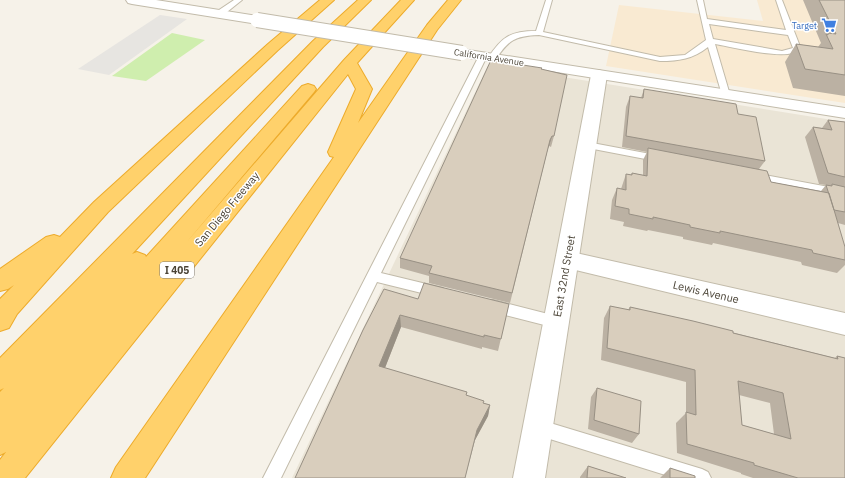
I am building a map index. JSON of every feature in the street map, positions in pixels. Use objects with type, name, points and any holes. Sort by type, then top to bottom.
[{"type":"highway","points":[[0,320],[13,302],[101,207],[272,47],[328,0]]},
{"type":"highway","points":[[0,377],[219,147],[323,40],[365,0]]},
{"type":"highway","points":[[0,440],[313,84],[393,0]]},
{"type":"highway","name":"San Diego Freeway","points":[[5,478],[349,62],[408,0]]},
{"type":"highway","points":[[127,478],[432,28],[455,0]]},
{"type":"highway","points":[[314,204],[364,89],[349,62]]},
{"type":"highway","points":[[0,413],[216,176],[219,147]]},
{"type":"highway","points":[[0,282],[101,207]]},
{"type":"street","name":"California Avenue","points":[[132,0],[845,113]]},
{"type":"street","name":"East 32nd Street","points":[[528,478],[600,75]]},
{"type":"street","name":"Lewis Avenue","points":[[567,260],[845,324]]},
{"type":"lane","points":[[219,14],[239,0]]},
{"type":"lane","points":[[539,33],[549,0]]},
{"type":"lane","points":[[700,0],[704,21],[726,95]]},
{"type":"lane","points":[[272,478],[487,57],[504,40],[519,33],[539,33],[660,58],[676,59],[691,57],[710,41],[782,53],[792,52],[796,49],[779,0]]},
{"type":"lane","points":[[704,21],[791,33]]},
{"type":"lane","points":[[587,145],[673,161]]},
{"type":"lane","points":[[743,175],[845,194]]},
{"type":"lane","points":[[374,276],[450,295]]},
{"type":"lane","points":[[480,303],[556,322]]},
{"type":"lane","points":[[537,428],[702,478]]},
{"type":"shaded area","points":[[757,0],[845,0],[845,103],[606,66],[619,5],[763,21]]},
{"type":"shaded area","points":[[160,15],[187,19],[109,75],[78,69]]},
{"type":"shaded area","points":[[488,65],[845,122],[845,478],[292,478]]},
{"type":"green space","points":[[172,33],[205,40],[146,81],[112,76]]},
{"type":"building","points":[[819,0],[845,0],[845,75],[805,69],[796,44],[833,49],[826,34],[836,34]]},
{"type":"building","points":[[491,60],[542,68],[541,69],[567,75],[554,136],[552,136],[550,140],[512,293],[429,273],[432,266],[400,258]]},
{"type":"building","points":[[644,89],[736,104],[738,114],[756,117],[765,161],[626,136],[630,96],[643,98]]},
{"type":"building","points":[[828,120],[845,122],[845,177],[828,173],[813,127],[832,130]]},
{"type":"building","points":[[648,148],[767,171],[771,182],[829,193],[845,247],[845,260],[813,253],[812,250],[720,231],[720,233],[690,227],[690,225],[653,217],[653,219],[629,214],[629,209],[615,206],[617,188],[626,190],[626,174],[632,175],[632,173],[647,176]]},
{"type":"building","points":[[832,184],[845,187],[845,212],[834,210],[826,185],[832,186]]},
{"type":"building","points":[[424,283],[509,304],[501,339],[484,335],[484,337],[400,315],[379,366],[467,392],[466,395],[484,401],[483,403],[490,405],[477,430],[465,478],[295,478],[363,330],[384,289],[418,299]]},
{"type":"building","points":[[610,306],[630,310],[630,307],[733,331],[733,333],[838,359],[837,356],[845,358],[845,478],[798,478],[754,465],[754,463],[687,444],[686,412],[696,415],[695,370],[607,348]],"holes":[[[738,381],[783,393],[791,439],[742,425]]]},
{"type":"building","points":[[597,388],[641,401],[639,434],[594,420]]},
{"type":"building","points":[[588,466],[626,478],[587,478]]},
{"type":"building","points":[[670,468],[695,476],[695,478],[670,478]]},
{"type":"place","name":"Target","points":[[829,25]]}]
